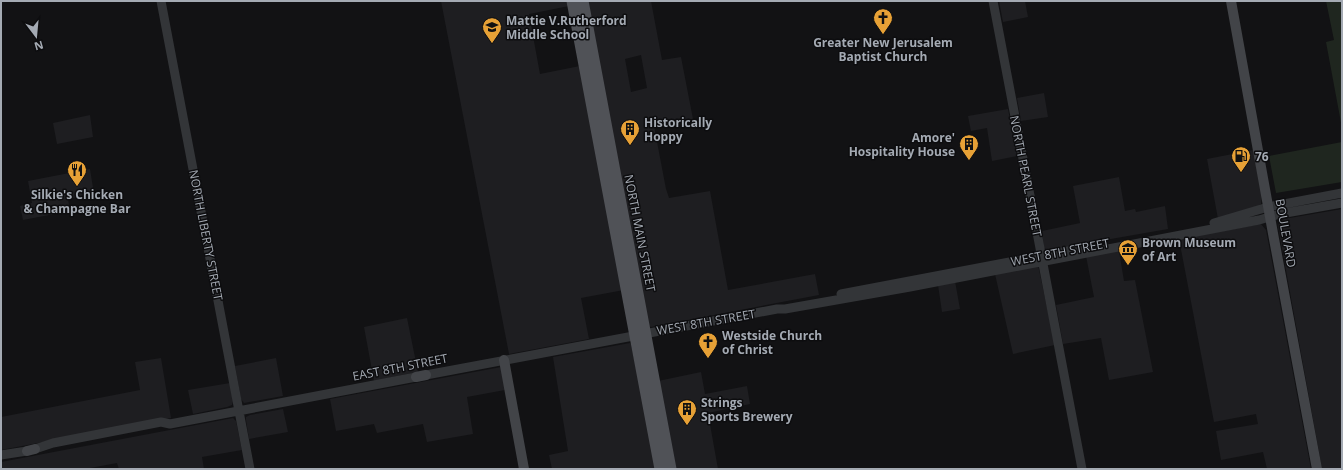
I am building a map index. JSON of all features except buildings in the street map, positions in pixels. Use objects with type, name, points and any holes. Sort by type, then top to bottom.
[{"type":"main road","name":"NORTH MAIN STREET","points":[[572,1],[640,334],[671,469]]},
{"type":"main road","name":"NORTH MAIN STREET","points":[[583,1],[640,334],[660,469]]},
{"type":"main road","name":"BOULEVARD","points":[[1231,1],[1317,469]]},
{"type":"main road","points":[[504,360],[524,469]]},
{"type":"main road","name":"EAST 8TH STREET","points":[[416,377],[426,375]]},
{"type":"street","name":"NORTH LIBERTY STREET","points":[[161,1],[250,469]]},
{"type":"street","name":"NORTH PEARL STREET","points":[[993,1],[1082,469]]},
{"type":"street","name":"WEST 8TH STREET","points":[[640,334],[778,309],[784,306],[855,291],[1042,259],[1269,212],[1342,193]]},
{"type":"street","name":"WEST 8TH STREET","points":[[1269,212],[1342,203]]},
{"type":"street","name":"EAST 8TH STREET","points":[[426,375],[640,334]]},
{"type":"street","name":"EAST 8TH STREET","points":[[1,455],[31,450],[53,449],[162,429],[170,424],[416,377]]},
{"type":"shaded area","points":[[441,1],[568,1],[569,6],[529,14],[540,74],[580,66],[624,290],[581,298],[589,339],[509,354]]},
{"type":"shaded area","points":[[586,1],[651,1],[662,60],[681,57],[693,119],[654,126],[666,189],[669,198],[710,191],[728,290],[815,274],[819,295],[651,327],[649,326]],"holes":[[[641,55],[647,88],[631,92],[625,59]]]},
{"type":"shaded area","points":[[999,1],[1025,1],[1028,17],[1003,22]]},
{"type":"shaded area","points":[[1326,1],[1342,1],[1342,128],[1326,42],[1334,40]]},
{"type":"shaded area","points":[[1044,93],[1048,117],[1021,121],[1017,98]]},
{"type":"shaded area","points":[[1008,109],[1017,156],[992,161],[987,128],[971,131],[968,116]]},
{"type":"shaded area","points":[[90,115],[93,137],[57,144],[53,123]]},
{"type":"shaded area","points":[[1342,142],[1342,182],[1276,193],[1269,156]]},
{"type":"shaded area","points":[[1253,150],[1262,195],[1261,204],[1257,207],[1218,219],[1207,159]]},
{"type":"shaded area","points":[[90,169],[94,194],[68,199],[70,211],[23,220],[20,206],[32,203],[28,181]]},
{"type":"shaded area","points":[[1119,177],[1125,211],[1135,209],[1136,212],[1165,206],[1168,229],[1048,250],[1044,248],[1042,231],[1080,223],[1073,186]]},
{"type":"shaded area","points":[[1342,209],[1342,469],[1322,469],[1278,226],[1284,219]]},
{"type":"shaded area","points":[[1261,224],[1266,230],[1311,469],[1267,469],[1263,452],[1221,460],[1216,431],[1258,424],[1256,414],[1214,422],[1179,239]]},
{"type":"shaded area","points":[[1119,251],[1124,281],[1135,280],[1153,372],[1109,380],[1101,338],[1063,344],[1056,305],[1094,297],[1086,256]]},
{"type":"shaded area","points":[[1038,265],[1055,345],[1013,354],[995,274]]},
{"type":"shaded area","points":[[955,281],[960,309],[942,312],[938,285]]},
{"type":"shaded area","points":[[407,318],[418,372],[374,381],[364,327]]},
{"type":"shaded area","points":[[630,343],[657,469],[552,469],[549,455],[568,451],[553,357]]},
{"type":"shaded area","points":[[161,358],[171,418],[1,450],[1,417],[140,390],[135,362]]},
{"type":"shaded area","points":[[276,358],[283,396],[244,403],[241,399],[235,366]]},
{"type":"shaded area","points":[[501,367],[505,390],[467,397],[473,434],[427,442],[423,424],[377,433],[374,424],[336,431],[330,399]]},
{"type":"shaded area","points":[[701,372],[705,394],[747,386],[750,404],[708,413],[718,469],[675,469],[658,381]]},
{"type":"shaded area","points":[[230,383],[233,401],[232,405],[193,414],[188,390]]},
{"type":"shaded area","points":[[283,409],[288,432],[249,439],[246,417]]},
{"type":"shaded area","points":[[233,418],[236,421],[242,450],[202,457],[204,469],[119,469],[117,463],[85,469],[1,469],[1,462]]},
{"type":"place","name":"Greater New Jerusalem Baptist Church","points":[[883,35]]},
{"type":"place","name":"Mattie V.Rutherford Middle School","points":[[492,44]]},
{"type":"place","name":"Historically Hoppy","points":[[630,146]]},
{"type":"place","name":"Amore' Hospitality House","points":[[969,161]]},
{"type":"place","name":"76","points":[[1241,173]]},
{"type":"place","name":"Silkie's Chicken & Champagne Bar","points":[[77,187]]},
{"type":"place","name":"Brown Museum of Art","points":[[1128,266]]},
{"type":"place","name":"Westside Church of Christ","points":[[708,359]]},
{"type":"place","name":"Strings Sports Brewery","points":[[687,426]]}]
